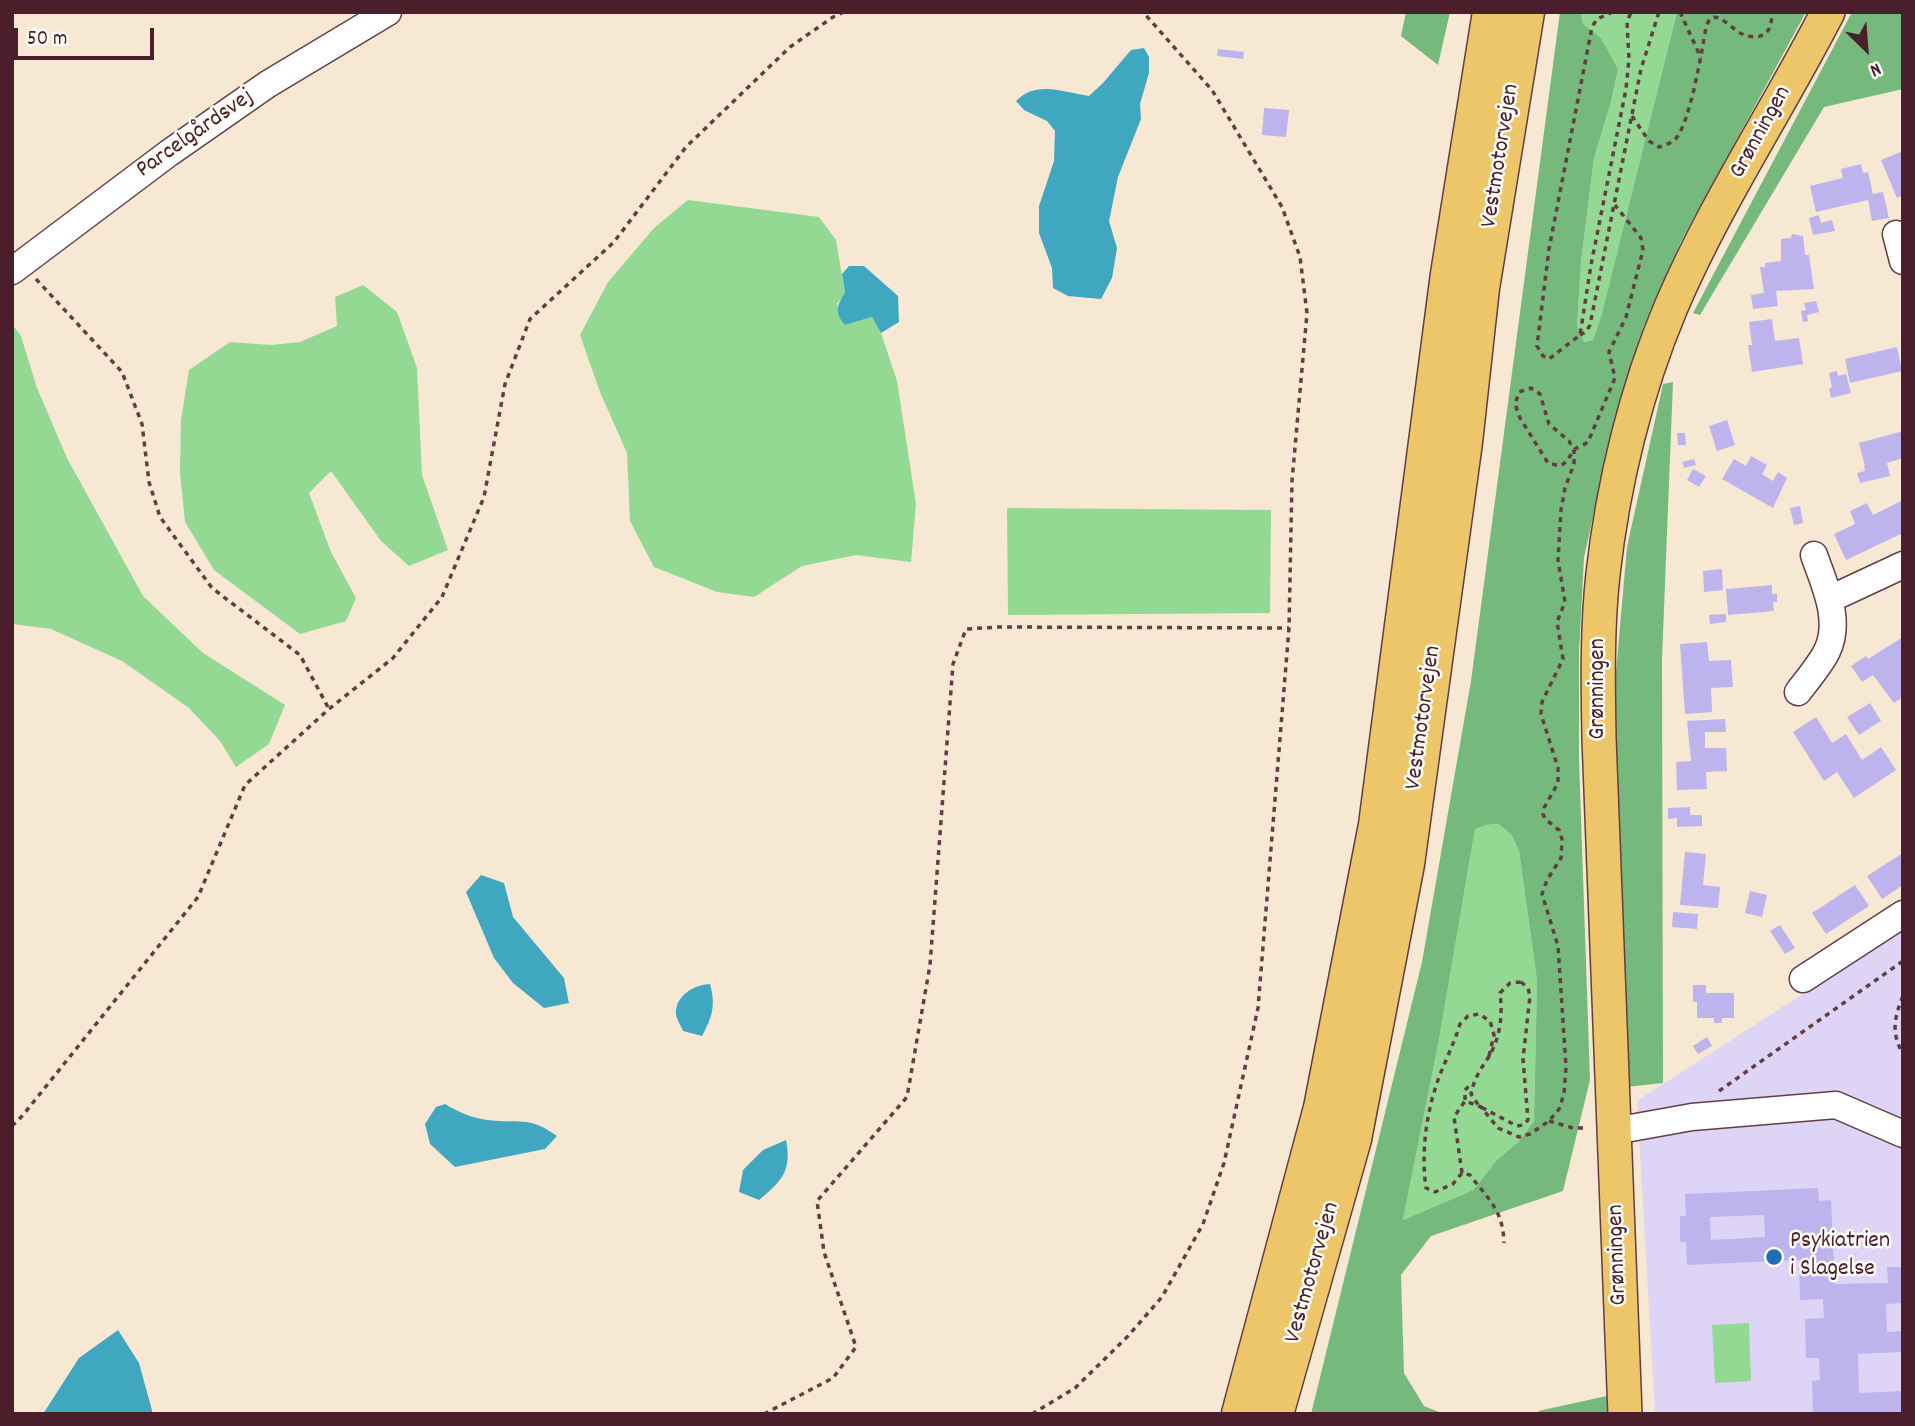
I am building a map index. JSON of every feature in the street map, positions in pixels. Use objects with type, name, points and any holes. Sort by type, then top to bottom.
[{"type":"highway","name":"Vestmotorvejen","points":[[1241,1414],[1323,1108],[1378,825],[1450,274],[1492,12]]},
{"type":"highway","name":"Vestmotorvejen","points":[[1273,1414],[1352,1139],[1405,864],[1464,442],[1480,288],[1525,12]]},
{"type":"main road","name":"Grønningen","points":[[1625,1414],[1605,1129],[1598,666],[1603,574],[1616,492],[1639,397],[1671,308],[1709,227],[1828,12]]},
{"type":"street","name":"Parcelgårdsvej","points":[[17,267],[169,153],[268,84],[388,12]]},
{"type":"street","points":[[1896,234],[1903,261]]},
{"type":"street","points":[[1798,692],[1828,651],[1833,629],[1830,599],[1814,555]]},
{"type":"street","points":[[1830,599],[1903,565]]},
{"type":"street","points":[[1803,979],[1903,914]]},
{"type":"street","points":[[1605,1129],[1686,1118],[1836,1105],[1903,1134]]},
{"type":"path","points":[[12,1126],[198,897],[245,785],[330,709],[394,658],[442,597],[484,497],[505,384],[530,319],[614,243],[686,147],[790,47],[844,12]]},
{"type":"path","points":[[1032,1414],[1075,1388],[1128,1336],[1162,1297],[1203,1224],[1224,1163],[1258,1008],[1289,628],[1292,481],[1307,313],[1300,257],[1282,207],[1212,90],[1143,12]]},
{"type":"path","points":[[1613,12],[1597,19],[1592,27],[1549,249],[1537,346],[1543,356],[1549,359],[1586,332],[1590,325],[1641,69],[1659,12]]},
{"type":"path","points":[[1580,335],[1626,89],[1629,59],[1627,22],[1632,12]]},
{"type":"path","points":[[1680,12],[1701,59]]},
{"type":"path","points":[[1632,116],[1649,141],[1659,147],[1675,140],[1683,126],[1701,59],[1706,25],[1711,18],[1723,17],[1739,33],[1753,37],[1767,33],[1772,22],[1771,12]]},
{"type":"path","points":[[1473,1082],[1472,1097],[1498,1128],[1519,1137],[1530,1134],[1549,1121],[1562,1101],[1566,1067],[1558,946],[1542,894],[1560,858],[1562,839],[1559,830],[1545,819],[1543,814],[1558,783],[1558,768],[1541,715],[1542,702],[1563,659],[1557,622],[1565,602],[1558,561],[1564,488],[1574,464],[1574,451],[1569,441],[1549,424],[1540,394],[1531,388],[1519,392],[1515,399],[1517,412],[1537,443],[1544,460],[1560,467],[1574,451],[1588,442],[1615,378],[1609,352],[1626,317],[1643,250],[1642,238],[1615,205]]},
{"type":"path","points":[[17,267],[122,372],[142,425],[149,482],[160,517],[212,588],[300,655],[330,709]]},
{"type":"path","points":[[764,1414],[833,1378],[856,1347],[824,1252],[817,1201],[907,1097],[930,965],[953,664],[966,629],[1289,628]]},
{"type":"path","points":[[1686,1118],[1687,1108],[1720,1090],[1903,961]]},
{"type":"path","points":[[1462,1173],[1454,1117],[1465,1101],[1465,1090],[1489,1056],[1501,1021],[1500,993],[1510,983],[1521,982],[1528,988],[1530,996],[1523,1059],[1528,1120],[1517,1126],[1465,1101]]},
{"type":"path","points":[[1903,996],[1894,1020],[1895,1040],[1903,1054]]},
{"type":"path","points":[[1462,1173],[1452,1184],[1435,1192],[1426,1188],[1424,1152],[1431,1105],[1460,1024],[1468,1016],[1479,1014],[1490,1021],[1493,1035],[1489,1056]]},
{"type":"path","points":[[1549,1121],[1573,1128],[1605,1129]]},
{"type":"path","points":[[1462,1173],[1470,1175],[1500,1214],[1504,1224],[1504,1243]]},
{"type":"shaded area","name":"Psykiatrien i Slagelse","points":[[1903,929],[1903,1414],[1655,1414],[1637,1101]]},
{"type":"green space","points":[[1406,12],[1450,12],[1438,65],[1401,36]]},
{"type":"green space","points":[[1560,12],[1581,12],[1583,24],[1601,38],[1618,69],[1594,158],[1581,262],[1577,325],[1584,342],[1593,340],[1602,313],[1677,12],[1806,12],[1681,242],[1643,328],[1614,420],[1584,558],[1579,652],[1579,759],[1590,1080],[1563,1191],[1431,1236],[1401,1275],[1404,1373],[1424,1406],[1444,1414],[1311,1414],[1422,962],[1471,681]],"holes":[[[1499,824],[1511,834],[1519,851],[1537,980],[1534,1121],[1473,1190],[1403,1220],[1439,1040],[1475,829]]]},
{"type":"green space","points":[[1581,12],[1677,12],[1602,313],[1593,340],[1583,342],[1577,325],[1581,262],[1594,158],[1618,69],[1601,38],[1583,24]]},
{"type":"green space","points":[[1852,12],[1903,12],[1903,89],[1824,107],[1700,315],[1693,313]]},
{"type":"green space","points":[[688,200],[819,217],[836,240],[845,294],[837,304],[845,325],[872,317],[881,333],[897,381],[916,504],[911,562],[856,555],[802,566],[754,597],[717,592],[654,567],[630,521],[627,453],[600,392],[580,335],[608,282],[654,228]]},
{"type":"green space","points":[[363,285],[397,312],[417,368],[422,475],[448,550],[409,566],[381,541],[331,471],[309,493],[331,552],[356,598],[346,621],[300,634],[214,570],[185,522],[180,473],[181,420],[189,370],[230,342],[271,345],[300,342],[337,326],[335,297]]},
{"type":"green space","points":[[12,324],[21,336],[37,388],[67,458],[143,596],[203,653],[285,705],[269,744],[236,767],[220,741],[189,708],[122,661],[51,629],[12,624]]},
{"type":"green space","points":[[1673,382],[1662,659],[1663,1083],[1626,1087],[1614,694],[1627,547],[1663,384]]},
{"type":"green space","points":[[1007,508],[1271,510],[1270,613],[1008,615]]},
{"type":"green space","points":[[1500,824],[1511,834],[1519,851],[1537,980],[1534,1121],[1473,1190],[1403,1220],[1439,1040],[1475,829]]},
{"type":"green space","points":[[1749,1323],[1751,1381],[1715,1383],[1712,1325]]},
{"type":"green space","points":[[1607,1396],[1608,1414],[1539,1414],[1538,1411]]},
{"type":"water","points":[[1144,48],[1149,57],[1149,73],[1140,104],[1141,119],[1118,177],[1109,221],[1117,248],[1112,278],[1101,299],[1068,296],[1053,288],[1052,268],[1039,233],[1039,206],[1054,161],[1055,131],[1047,121],[1024,110],[1016,101],[1041,89],[1089,96],[1131,50]]},
{"type":"water","points":[[849,266],[864,266],[898,296],[899,322],[881,333],[872,317],[845,325],[838,309],[845,293],[842,274]]},
{"type":"water","points":[[481,875],[504,883],[513,917],[564,978],[569,1003],[544,1008],[513,983],[494,958],[466,892]]},
{"type":"water","points":[[710,984],[712,1011],[702,1036],[683,1031],[676,1015],[679,1002],[692,989]]},
{"type":"water","points":[[445,1104],[481,1119],[538,1125],[557,1136],[545,1149],[455,1167],[430,1144],[425,1124],[436,1107]]},
{"type":"water","points":[[786,1140],[786,1168],[774,1187],[759,1200],[739,1192],[743,1170],[763,1150]]},
{"type":"water","points":[[118,1330],[139,1363],[153,1414],[43,1414],[79,1358]]},
{"type":"building","points":[[1218,49],[1244,52],[1243,59],[1217,56]]},
{"type":"building","points":[[1264,108],[1289,110],[1286,137],[1262,135]]},
{"type":"building","points":[[1903,151],[1903,195],[1897,198],[1881,160]]},
{"type":"building","points":[[1861,164],[1863,173],[1868,172],[1873,194],[1883,192],[1889,218],[1872,221],[1868,200],[1816,212],[1810,186],[1843,178],[1841,169]]},
{"type":"building","points":[[1819,215],[1821,223],[1832,220],[1835,231],[1813,235],[1809,218]]},
{"type":"building","points":[[1792,234],[1803,236],[1814,289],[1776,291],[1778,306],[1753,309],[1751,295],[1764,293],[1760,267],[1765,267],[1765,263],[1781,261],[1781,239],[1791,238]]},
{"type":"building","points":[[1816,301],[1819,312],[1807,315],[1808,321],[1803,322],[1801,311],[1806,310],[1804,303]]},
{"type":"building","points":[[1772,319],[1775,341],[1799,338],[1803,364],[1752,372],[1748,345],[1752,345],[1749,322]]},
{"type":"building","points":[[1897,347],[1902,371],[1850,383],[1845,359]]},
{"type":"building","points":[[1837,371],[1838,376],[1846,374],[1851,393],[1831,398],[1829,373]]},
{"type":"building","points":[[1727,420],[1735,445],[1717,451],[1709,426]]},
{"type":"building","points":[[1903,431],[1903,458],[1887,463],[1890,476],[1860,483],[1857,473],[1865,471],[1865,466],[1859,443]]},
{"type":"building","points":[[1677,433],[1685,433],[1686,445],[1678,445]]},
{"type":"building","points":[[1751,456],[1767,465],[1762,474],[1773,481],[1778,472],[1787,478],[1773,508],[1722,479],[1734,459],[1746,466]]},
{"type":"building","points":[[1694,459],[1696,465],[1684,468],[1682,462]]},
{"type":"building","points":[[1693,469],[1706,476],[1699,487],[1687,480]]},
{"type":"building","points":[[1903,500],[1903,533],[1846,560],[1834,534],[1855,524],[1850,511],[1867,503],[1873,515]]},
{"type":"building","points":[[1800,506],[1803,523],[1794,525],[1790,508]]},
{"type":"building","points":[[1722,569],[1723,590],[1704,592],[1703,571]]},
{"type":"building","points":[[1772,585],[1772,594],[1777,594],[1777,602],[1773,602],[1774,611],[1728,615],[1726,589]]},
{"type":"building","points":[[1726,614],[1726,622],[1710,624],[1709,615]]},
{"type":"building","points":[[1903,637],[1903,697],[1894,703],[1873,675],[1862,682],[1851,666],[1866,656],[1868,659]]},
{"type":"building","points":[[1707,642],[1709,661],[1731,660],[1733,687],[1711,688],[1712,712],[1685,714],[1680,644]]},
{"type":"building","points":[[1870,703],[1881,721],[1859,735],[1847,717]]},
{"type":"building","points":[[1816,717],[1832,743],[1846,734],[1862,760],[1881,747],[1896,770],[1854,798],[1837,772],[1824,781],[1793,732]]},
{"type":"building","points":[[1725,719],[1726,732],[1705,732],[1705,748],[1726,748],[1727,771],[1706,772],[1707,789],[1677,790],[1676,762],[1691,761],[1687,721]]},
{"type":"building","points":[[1690,807],[1690,815],[1702,815],[1702,826],[1677,827],[1677,818],[1668,819],[1668,808]]},
{"type":"building","points":[[1685,852],[1706,854],[1703,885],[1720,887],[1718,908],[1680,905]]},
{"type":"building","points":[[1903,853],[1903,885],[1882,899],[1867,876]]},
{"type":"building","points":[[1855,885],[1869,906],[1826,934],[1812,913]]},
{"type":"building","points":[[1750,891],[1767,895],[1762,917],[1745,913]]},
{"type":"building","points":[[1673,912],[1698,914],[1697,929],[1672,927]]},
{"type":"building","points":[[1780,925],[1795,948],[1785,954],[1770,931]]},
{"type":"building","points":[[1693,985],[1706,985],[1706,993],[1734,993],[1734,1018],[1722,1018],[1722,1023],[1714,1023],[1714,1018],[1697,1018]]},
{"type":"building","points":[[1707,1037],[1712,1046],[1698,1054],[1693,1046]]},
{"type":"building","points":[[1818,1188],[1819,1201],[1831,1200],[1835,1284],[1888,1283],[1887,1267],[1903,1267],[1903,1303],[1886,1304],[1887,1332],[1903,1331],[1903,1352],[1858,1354],[1859,1393],[1903,1391],[1903,1413],[1813,1414],[1812,1381],[1820,1380],[1819,1358],[1806,1358],[1805,1319],[1824,1318],[1823,1299],[1800,1300],[1799,1260],[1687,1265],[1686,1242],[1680,1242],[1680,1216],[1686,1216],[1685,1194]],"holes":[[[1764,1215],[1765,1237],[1711,1240],[1710,1217]]]},
{"type":"place","name":"Psykiatrien i Slagelse","points":[[1774,1257]]}]
